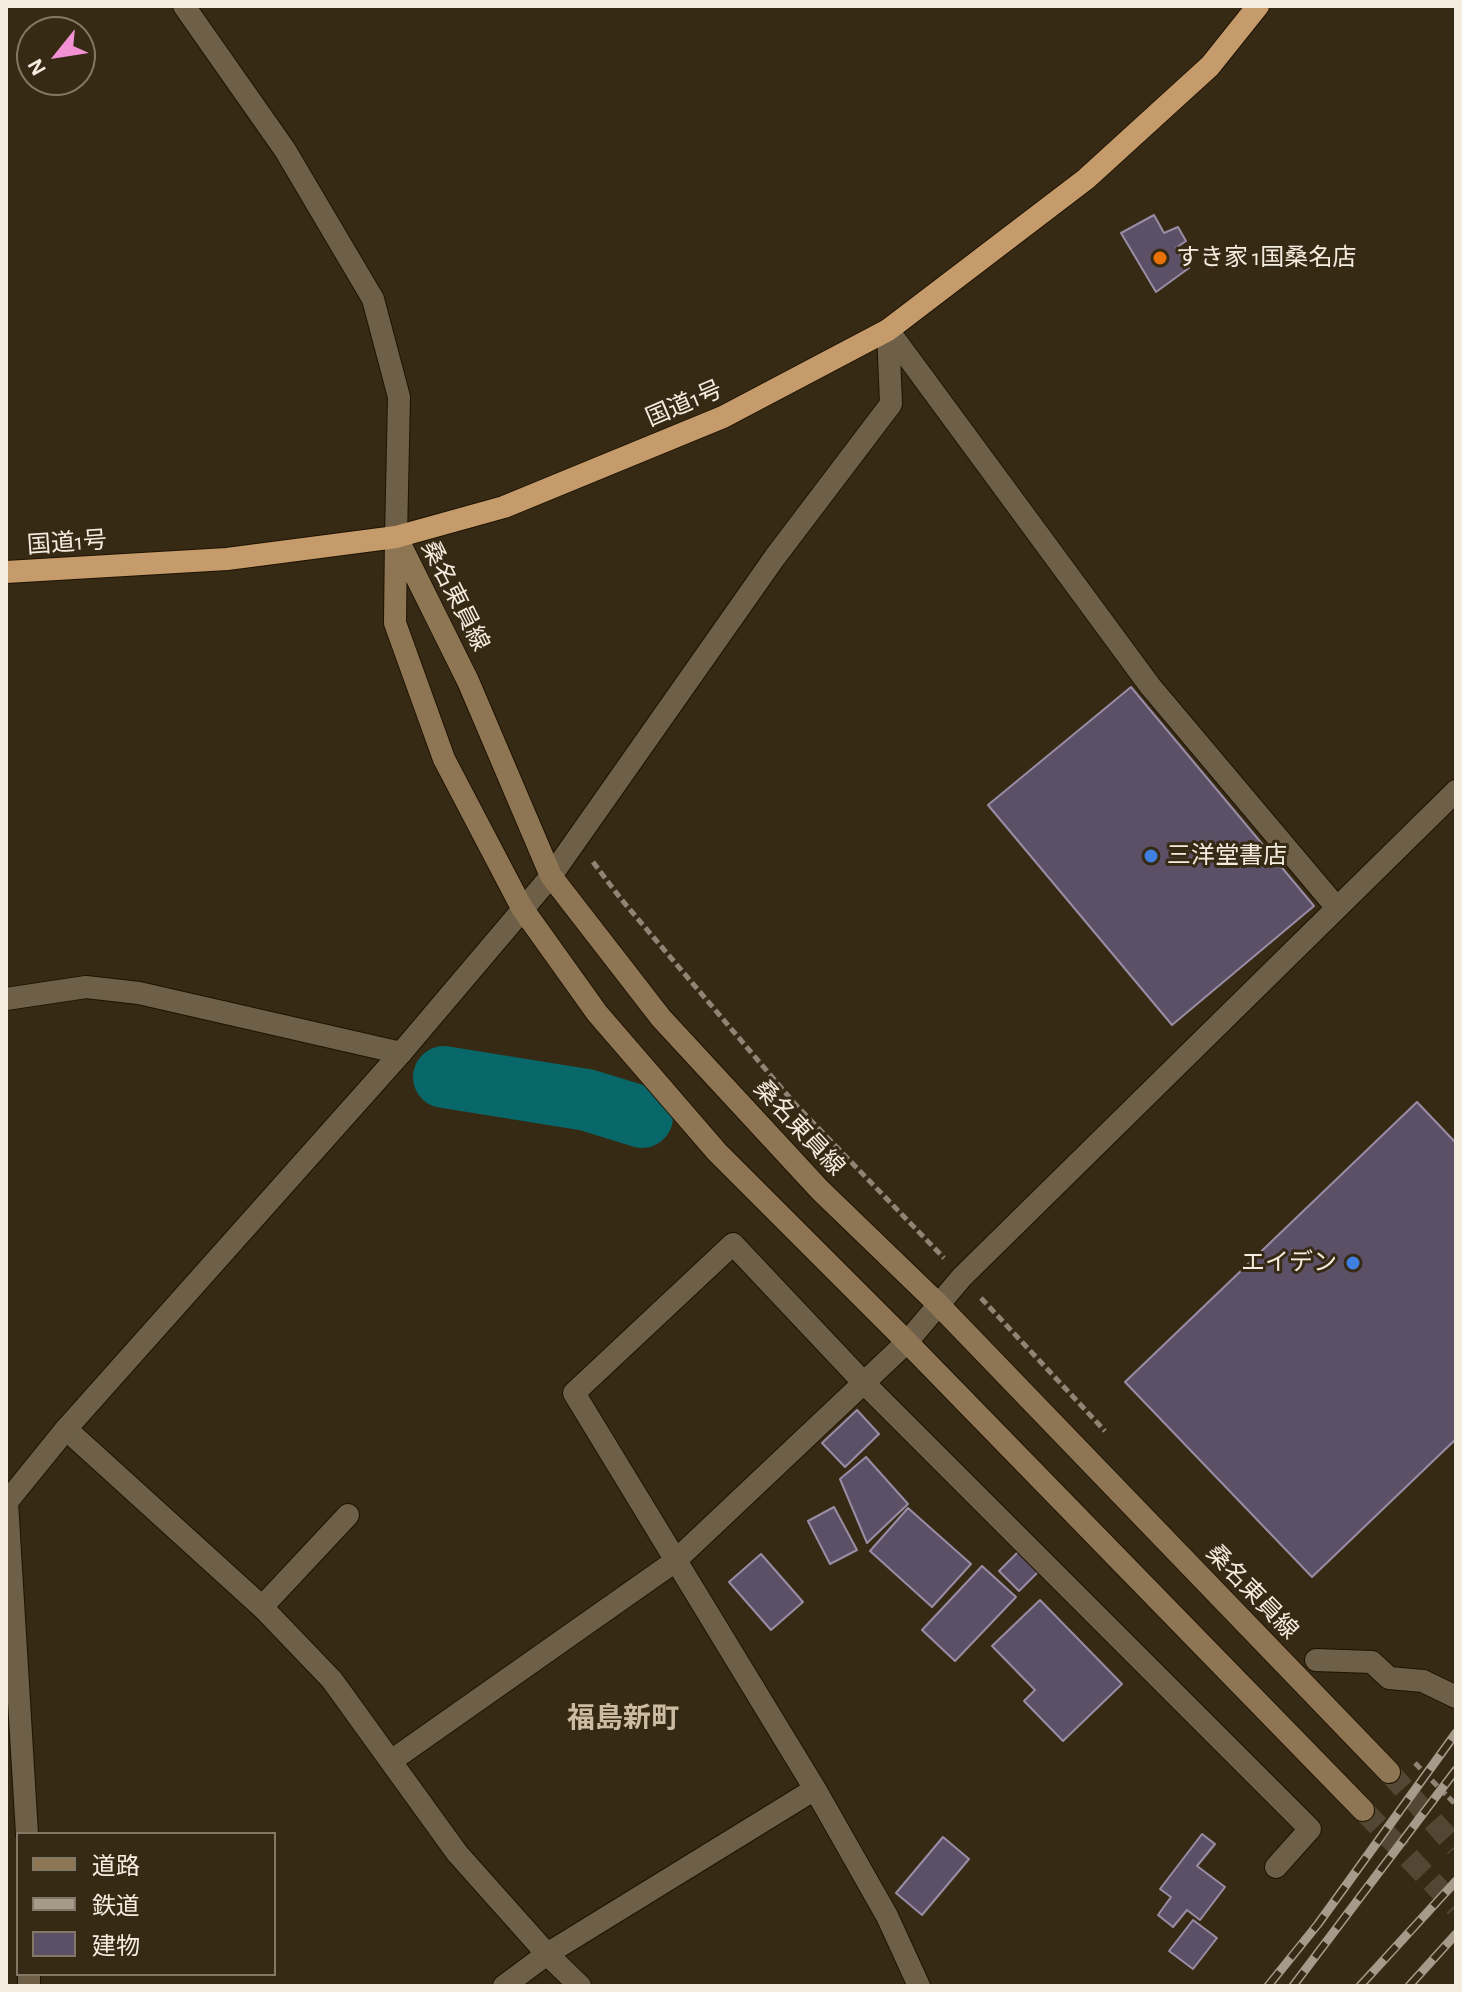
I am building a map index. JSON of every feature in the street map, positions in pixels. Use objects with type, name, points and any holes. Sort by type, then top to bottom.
[{"type":"highway","name":"国道1号","points":[[6,572],[227,559],[396,537],[504,507],[723,417],[888,330],[1086,179],[1210,66],[1258,6]]},
{"type":"main road","name":"桑名東員線","points":[[396,537],[468,681],[551,876],[661,1018],[820,1190],[938,1304],[1389,1772]]},
{"type":"main road","name":"桑名東員線","points":[[396,537],[395,623],[444,759],[522,908],[597,1013],[717,1152],[907,1342],[1363,1810]]},
{"type":"street","points":[[184,6],[285,150],[373,299],[399,397],[396,537]]},
{"type":"street","points":[[27,1832],[6,1503],[66,1429],[401,1053],[551,876],[775,557],[891,404],[888,330]]},
{"type":"street","points":[[888,330],[1150,686],[1337,908]]},
{"type":"street","points":[[391,1761],[674,1562],[907,1342],[962,1277],[1456,791]]},
{"type":"street","points":[[6,999],[86,987],[139,993],[401,1053]]},
{"type":"street","points":[[919,1986],[887,1916],[815,1789],[674,1562],[574,1393],[733,1244],[863,1382],[1310,1829],[1276,1867]]},
{"type":"street","points":[[66,1429],[262,1607],[332,1680],[457,1853],[547,1954],[580,1986]]},
{"type":"street","points":[[262,1607],[348,1515]]},
{"type":"street","points":[[1316,1660],[1372,1662],[1389,1678],[1423,1681],[1456,1697]]},
{"type":"street","points":[[504,1986],[547,1954],[815,1789]]},
{"type":"path","points":[[576,839],[621,899],[795,1104],[1115,1442]]},
{"type":"path","points":[[1413,1760],[1456,1805]]},
{"type":"building","name":"すき家 1国桑名店","points":[[1154,215],[1164,233],[1178,227],[1186,241],[1176,248],[1189,268],[1156,292],[1121,233]]},
{"type":"building","name":"三洋堂書店","points":[[1131,687],[1314,906],[1172,1025],[988,805]]},
{"type":"building","name":"エイデン","points":[[1417,1102],[1456,1143],[1456,1439],[1312,1577],[1125,1382]]},
{"type":"building","points":[[857,1410],[879,1434],[845,1467],[822,1443]]},
{"type":"building","points":[[866,1457],[908,1504],[867,1543],[840,1479]]},
{"type":"building","points":[[834,1507],[857,1550],[830,1564],[808,1521]]},
{"type":"building","points":[[908,1508],[971,1564],[932,1607],[870,1551]]},
{"type":"building","points":[[1021,1549],[1041,1569],[1019,1591],[999,1571]]},
{"type":"building","points":[[761,1554],[803,1602],[771,1630],[729,1582]]},
{"type":"building","points":[[982,1566],[1016,1597],[955,1661],[922,1630]]},
{"type":"building","points":[[1040,1600],[1122,1684],[1063,1741],[1024,1701],[1035,1690],[992,1646]]},
{"type":"building","points":[[1202,1834],[1215,1844],[1197,1866],[1225,1887],[1200,1920],[1187,1910],[1173,1927],[1158,1915],[1171,1897],[1160,1889]]},
{"type":"building","points":[[943,1837],[969,1859],[922,1915],[896,1893]]},
{"type":"building","points":[[1193,1920],[1217,1938],[1193,1969],[1169,1951]]},
{"type":"waterway","points":[[444,1077],[587,1100],[642,1117]]},
{"type":"tunnel","points":[[1389,1772],[1456,1847]]},
{"type":"tunnel","points":[[1363,1810],[1456,1907]]},
{"type":"railway","points":[[1268,1986],[1318,1924],[1456,1733]]},
{"type":"railway","points":[[1293,1986],[1456,1770]]},
{"type":"railway","points":[[1360,1986],[1456,1881]]},
{"type":"railway","points":[[1409,1986],[1456,1934]]},
{"type":"place","name":"すき家 1国桑名店","points":[[1160,258]]},
{"type":"place","name":"三洋堂書店","points":[[1151,856]]},
{"type":"place","name":"エイデン","points":[[1353,1263]]},
{"type":"district","name":"福島新町","points":[[623,1719]]}]
